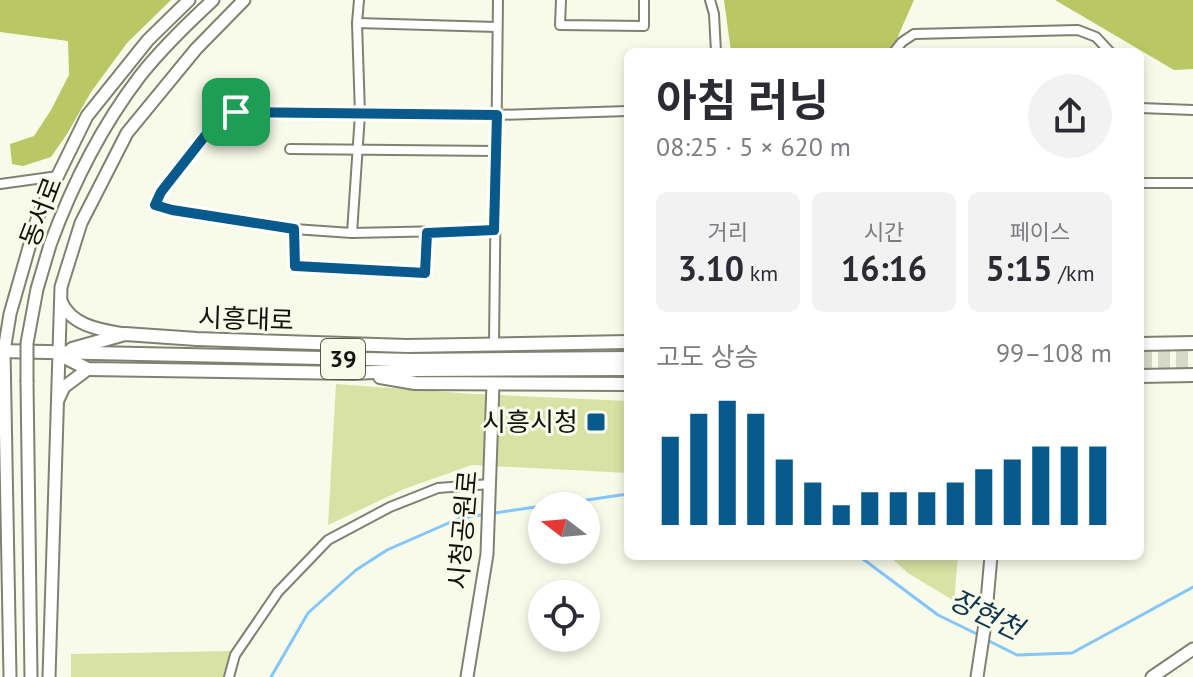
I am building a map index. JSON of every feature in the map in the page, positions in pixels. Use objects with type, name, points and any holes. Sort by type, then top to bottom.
[{"type":"main road","points":[[10,677],[2,351],[10,314],[38,216],[87,116],[148,40],[189,0]]},
{"type":"main road","name":"동서로","points":[[31,677],[27,343],[37,289],[50,245],[81,169],[112,117],[171,40],[213,0]]},
{"type":"main road","points":[[49,677],[61,287],[81,223],[127,133],[196,49],[244,0]]},
{"type":"main road","points":[[0,314],[17,288]]},
{"type":"main road","points":[[60,299],[73,318],[98,330],[125,334]]},
{"type":"main road","name":"시흥대로","points":[[58,353],[125,334],[377,345],[624,342]]},
{"type":"main road","points":[[1144,344],[1193,343]]},
{"type":"main road","name":"시흥대로","points":[[2,351],[412,360],[624,358]]},
{"type":"main road","name":"시흥대로","points":[[58,353],[88,369],[353,373],[624,369]]},
{"type":"main road","points":[[56,404],[64,387],[88,369]]},
{"type":"main road","name":"시흥대로","points":[[353,373],[415,383],[624,384]]},
{"type":"main road","points":[[1144,376],[1193,375]]},
{"type":"main road","name":"시청공원로","points":[[467,677],[487,554],[493,384]]},
{"type":"main road","points":[[977,677],[991,560]]},
{"type":"main road","points":[[1152,677],[1193,649]]},
{"type":"street","points":[[352,233],[360,114],[359,0]]},
{"type":"street","points":[[494,344],[498,0]]},
{"type":"street","points":[[561,0],[560,25],[644,26],[644,0]]},
{"type":"street","points":[[710,0],[716,48]]},
{"type":"street","points":[[357,23],[497,27]]},
{"type":"street","points":[[897,48],[914,34],[1078,30],[1096,37],[1106,48]]},
{"type":"street","points":[[1144,108],[1193,110]]},
{"type":"street","points":[[494,230],[352,233],[294,229],[155,205],[161,192],[219,118],[236,112],[497,115],[624,111]]},
{"type":"street","points":[[290,149],[496,151]]},
{"type":"street","points":[[0,184],[58,176]]},
{"type":"street","points":[[1144,183],[1193,183]]},
{"type":"street","points":[[294,229],[295,266],[425,273],[427,233]]},
{"type":"street","points":[[229,677],[235,655],[278,592],[328,540],[390,507],[438,488],[490,490]]},
{"type":"green space","points":[[0,0],[171,0],[127,43],[91,92],[51,157],[23,166],[12,164],[10,144],[34,136],[51,110],[69,75],[68,41],[0,32]]},
{"type":"green space","points":[[724,0],[914,0],[893,48],[730,48]]},
{"type":"green space","points":[[1055,0],[1193,0],[1193,69],[1174,70],[1144,52],[1144,48],[1137,48]]},
{"type":"green space","points":[[336,384],[624,401],[624,473],[472,465],[404,489],[328,525]]},
{"type":"green space","points":[[893,560],[958,560],[954,601],[908,573]]},
{"type":"green space","points":[[230,651],[223,677],[71,677],[71,654]]},
{"type":"waterway","name":"장현천","points":[[600,498],[624,495]]},
{"type":"waterway","name":"장현천","points":[[271,677],[308,613],[356,570],[387,550],[460,518],[528,508]]},
{"type":"waterway","name":"장현천","points":[[864,560],[938,615],[979,635]]},
{"type":"waterway","name":"장현천","points":[[985,639],[1017,655],[1072,653],[1193,587]]},
{"type":"tunnel","points":[[1144,355],[1193,355]]},
{"type":"tunnel","points":[[1144,367],[1193,366]]},
{"type":"place","name":"시흥시청","points":[[596,422]]},
{"type":"route","points":[[236,112],[497,115],[494,230],[427,233],[425,273],[295,266],[294,229],[155,205],[161,192],[219,118],[236,112]]}]
